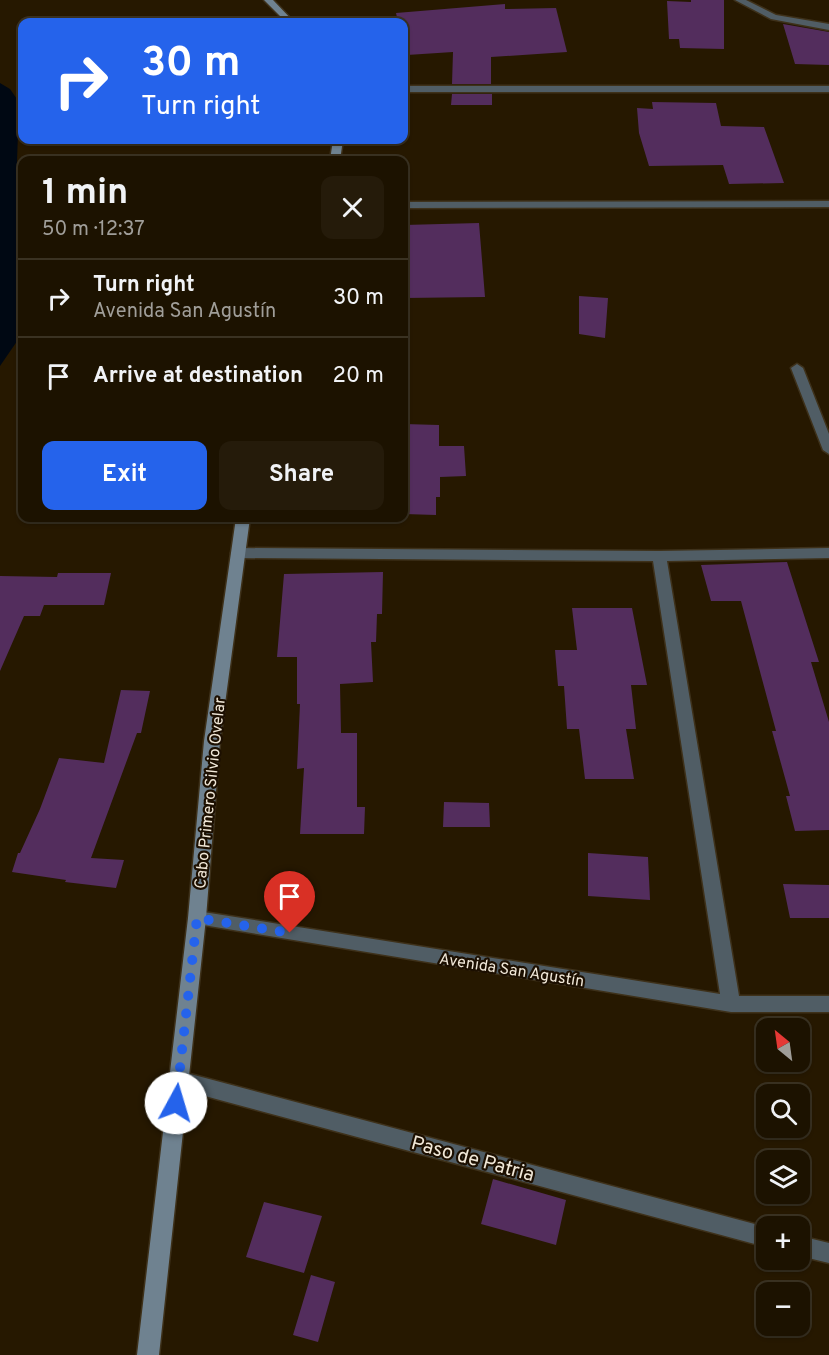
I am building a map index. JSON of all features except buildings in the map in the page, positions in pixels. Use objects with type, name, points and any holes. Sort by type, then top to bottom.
[{"type":"main road","points":[[268,0],[286,18]]},
{"type":"main road","name":"Cabo Primero Silvio Ovelar","points":[[148,1355],[197,918],[212,741],[242,522]]},
{"type":"street","points":[[739,0],[774,17],[829,27]]},
{"type":"street","points":[[408,89],[829,89]]},
{"type":"street","points":[[408,205],[829,204]]},
{"type":"street","points":[[797,368],[829,450]]},
{"type":"street","points":[[238,553],[659,556],[829,553]]},
{"type":"street","points":[[659,556],[731,1004]]},
{"type":"street","name":"Avenida San Agustín","points":[[197,918],[731,1004],[829,1004]]},
{"type":"street","name":"Paso de Patria","points":[[179,1080],[756,1234]]},
{"type":"street","points":[[810,1249],[829,1254]]},
{"type":"shaded area","points":[[0,83],[10,89],[18,101],[18,340],[0,366]]},
{"type":"route","points":[[176,1103],[197,918],[290,933]]}]
